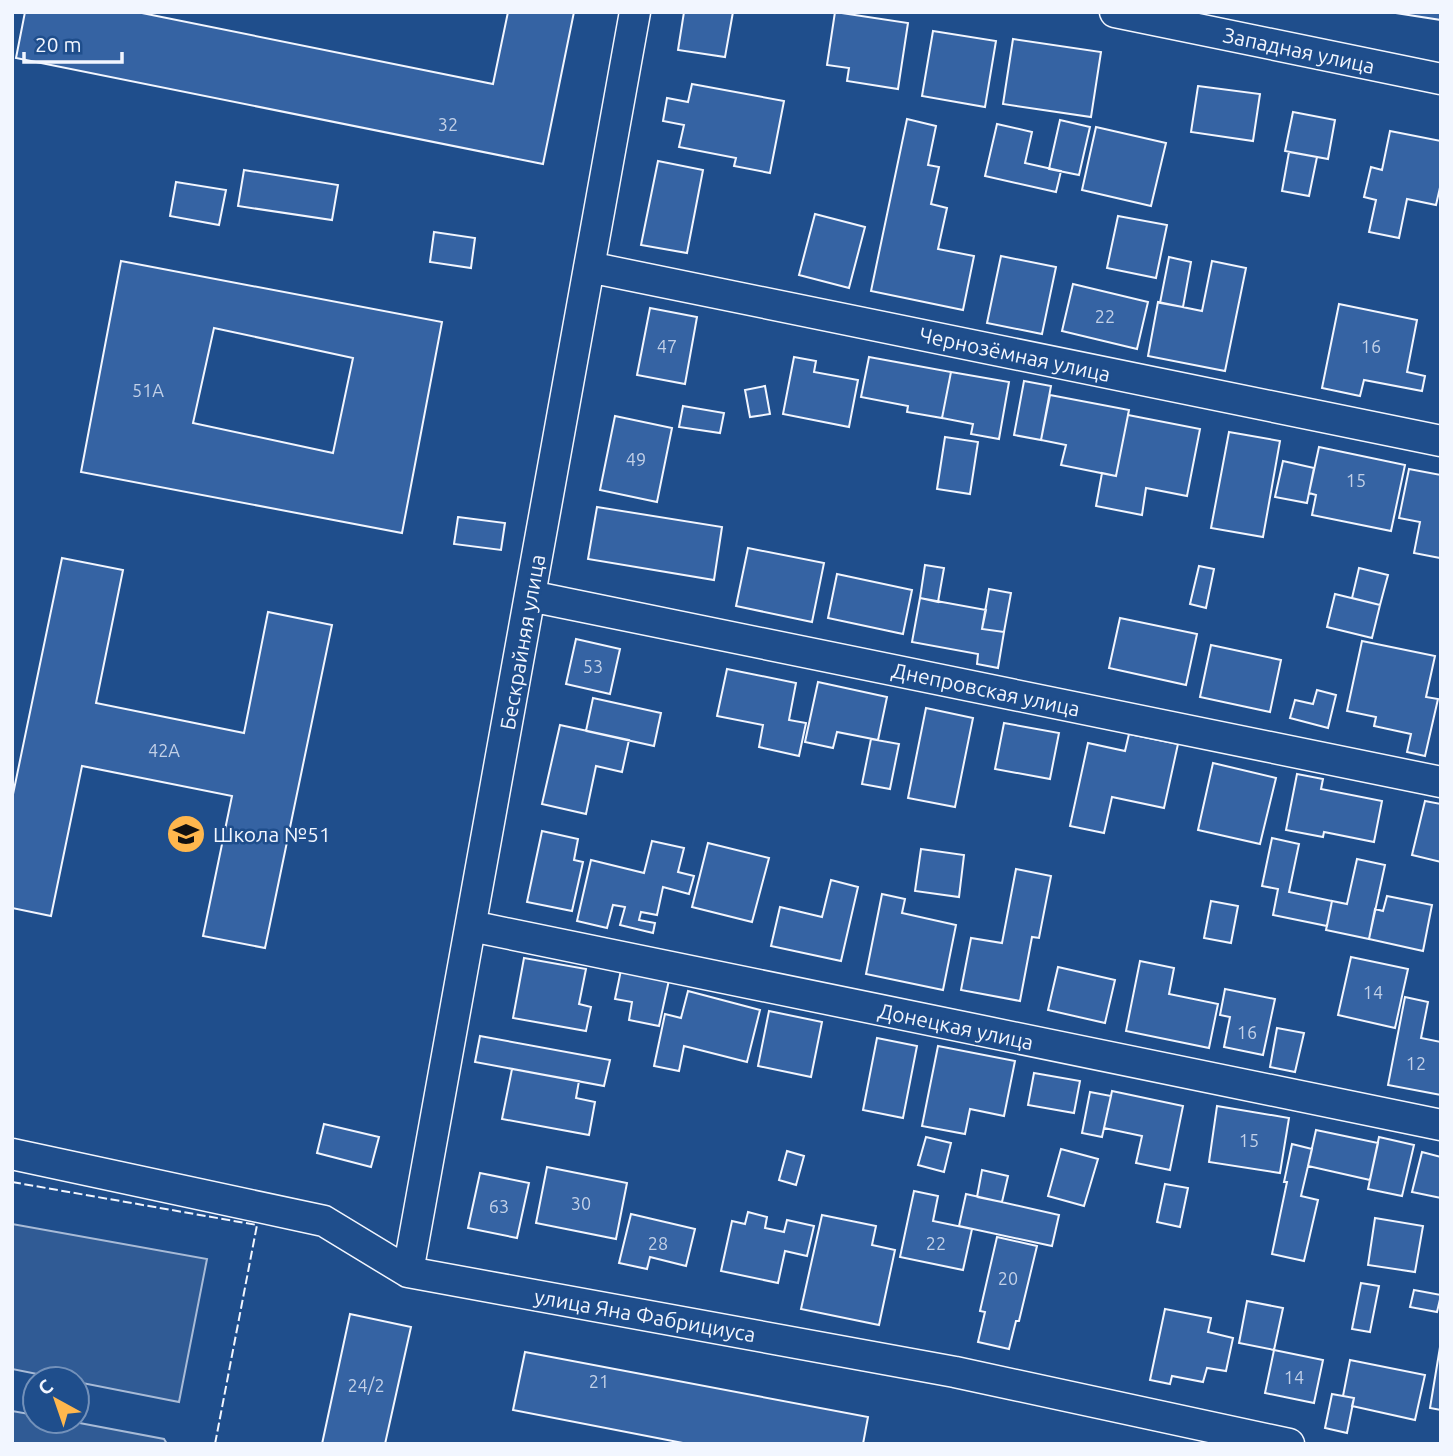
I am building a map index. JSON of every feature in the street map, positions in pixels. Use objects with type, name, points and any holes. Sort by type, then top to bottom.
[{"type":"street","name":"Бескрайняя улица","points":[[408,1272],[635,12]]},
{"type":"street","name":"Западная улица","points":[[1115,12],[1441,79]]},
{"type":"street","name":"Чернозёмная улица","points":[[589,267],[1441,441]]},
{"type":"street","name":"Днепровская улица","points":[[530,596],[1441,782]]},
{"type":"street","name":"Донецкая улица","points":[[471,926],[1441,1125]]},
{"type":"street","name":"улица Яна Фабрициуса","points":[[12,1154],[324,1221],[408,1272],[955,1372],[1289,1444]]},
{"type":"shaded area","points":[[12,1224],[207,1259],[179,1402],[91,1385],[91,1365],[21,1365],[21,1371],[12,1369]]},
{"type":"shaded area","points":[[12,1411],[21,1413],[21,1435],[91,1435],[91,1425],[164,1439],[167,1444],[12,1444]]},
{"type":"building","points":[[25,12],[137,12],[493,84],[508,12],[574,12],[543,164],[16,58]]},
{"type":"building","points":[[684,12],[733,12],[725,57],[678,50]]},
{"type":"building","points":[[835,12],[908,23],[898,89],[847,81],[849,68],[827,65]]},
{"type":"building","points":[[1397,12],[1441,12],[1441,20],[1396,13]]},
{"type":"building","points":[[933,31],[996,41],[985,107],[922,96]]},
{"type":"building","points":[[1013,39],[1101,52],[1091,117],[1003,104]]},
{"type":"building","points":[[692,84],[784,101],[770,173],[734,166],[736,158],[679,147],[684,125],[663,121],[667,98],[688,102]]},
{"type":"building","points":[[1198,86],[1260,94],[1253,141],[1191,132]]},
{"type":"building","points":[[1293,112],[1335,120],[1328,159],[1285,151]]},
{"type":"building","points":[[907,119],[936,126],[928,165],[939,167],[931,204],[947,208],[938,249],[974,256],[963,310],[871,291]]},
{"type":"building","points":[[1060,120],[1090,127],[1079,175],[1049,169]]},
{"type":"building","points":[[997,124],[1032,132],[1025,163],[1061,171],[1056,192],[985,176]]},
{"type":"building","points":[[1096,127],[1166,143],[1151,206],[1082,190]]},
{"type":"building","points":[[1390,131],[1441,141],[1441,183],[1436,205],[1407,199],[1399,238],[1369,232],[1376,200],[1364,197],[1371,167],[1382,170]]},
{"type":"building","points":[[1289,152],[1317,157],[1309,196],[1282,191]]},
{"type":"building","points":[[658,161],[703,170],[687,253],[641,245]]},
{"type":"building","points":[[244,170],[338,185],[332,220],[238,206]]},
{"type":"building","points":[[176,182],[226,190],[219,225],[170,216]]},
{"type":"building","points":[[815,214],[865,227],[849,288],[799,275]]},
{"type":"building","points":[[1118,216],[1167,225],[1156,278],[1107,268]]},
{"type":"building","points":[[434,232],[475,238],[471,268],[430,262]]},
{"type":"building","points":[[1001,256],[1056,267],[1042,334],[987,323]]},
{"type":"building","points":[[1169,257],[1191,262],[1183,307],[1160,303]]},
{"type":"building","points":[[121,261],[442,322],[402,533],[81,472]],"holes":[[[214,328],[353,358],[333,453],[193,423]]]},
{"type":"building","points":[[1212,261],[1246,268],[1225,371],[1148,356],[1158,302],[1202,311]]},
{"type":"building","points":[[1073,284],[1148,302],[1137,349],[1062,331]]},
{"type":"building","points":[[1339,304],[1417,320],[1407,372],[1425,376],[1422,391],[1364,380],[1360,396],[1322,388]]},
{"type":"building","points":[[650,308],[697,317],[685,384],[637,375]]},
{"type":"building","points":[[794,357],[816,361],[814,372],[858,380],[849,427],[783,414]]},
{"type":"building","points":[[869,357],[951,372],[942,418],[907,412],[908,406],[861,397]]},
{"type":"building","points":[[951,372],[1009,382],[999,439],[971,434],[973,424],[942,418]]},
{"type":"building","points":[[1024,381],[1051,386],[1041,440],[1014,435]]},
{"type":"building","points":[[765,386],[770,414],[750,417],[745,390]]},
{"type":"building","points":[[1050,395],[1129,410],[1116,476],[1061,465],[1066,445],[1041,440]]},
{"type":"building","points":[[683,406],[724,413],[720,433],[679,427]]},
{"type":"building","points":[[1128,415],[1200,429],[1187,496],[1146,488],[1142,515],[1096,506],[1102,473],[1116,476]]},
{"type":"building","points":[[615,416],[672,428],[657,502],[600,490]]},
{"type":"building","points":[[1229,432],[1280,441],[1263,537],[1211,528]]},
{"type":"building","points":[[945,437],[978,442],[970,494],[937,489]]},
{"type":"building","points":[[1319,447],[1405,465],[1391,531],[1312,515],[1316,495],[1309,493]]},
{"type":"building","points":[[1283,461],[1314,468],[1307,503],[1275,497]]},
{"type":"building","points":[[1409,469],[1441,475],[1440,558],[1414,553],[1420,522],[1399,518]]},
{"type":"building","points":[[597,507],[722,527],[714,580],[588,559]]},
{"type":"building","points":[[458,517],[505,523],[501,550],[454,544]]},
{"type":"building","points":[[748,548],[824,563],[812,622],[736,606]]},
{"type":"building","points":[[62,558],[123,570],[96,703],[244,733],[268,612],[332,625],[265,948],[203,936],[232,796],[82,766],[51,916],[12,908],[12,799]]},
{"type":"building","points":[[925,565],[944,568],[938,602],[920,598]]},
{"type":"building","points":[[1199,566],[1214,569],[1206,608],[1190,604]]},
{"type":"building","points":[[1359,568],[1388,575],[1380,605],[1352,598]]},
{"type":"building","points":[[837,574],[912,590],[903,634],[828,618]]},
{"type":"building","points":[[989,589],[1011,593],[1004,632],[982,629]]},
{"type":"building","points":[[1335,594],[1380,605],[1372,638],[1327,627]]},
{"type":"building","points":[[920,598],[986,610],[982,629],[1004,632],[998,668],[977,664],[978,654],[912,642]]},
{"type":"building","points":[[1120,618],[1197,634],[1186,685],[1109,668]]},
{"type":"building","points":[[576,639],[620,649],[610,694],[566,684]]},
{"type":"building","points":[[1362,641],[1435,656],[1426,697],[1438,699],[1425,756],[1407,752],[1411,734],[1374,726],[1376,717],[1347,711]]},
{"type":"building","points":[[1211,645],[1281,660],[1270,712],[1200,697]]},
{"type":"building","points":[[727,669],[796,683],[789,720],[806,723],[799,756],[759,747],[763,725],[717,716]]},
{"type":"building","points":[[818,682],[887,697],[878,740],[837,732],[833,748],[805,742]]},
{"type":"building","points":[[1317,690],[1336,695],[1328,728],[1290,718],[1295,700],[1313,704]]},
{"type":"building","points":[[593,698],[661,713],[654,746],[586,731]]},
{"type":"building","points":[[926,708],[973,718],[955,807],[908,798]]},
{"type":"building","points":[[1004,723],[1059,733],[1050,779],[995,769]]},
{"type":"building","points":[[560,725],[629,740],[622,772],[596,766],[586,814],[542,804]]},
{"type":"building","points":[[1129,734],[1178,744],[1164,808],[1112,797],[1104,833],[1070,826],[1088,743],[1125,751]]},
{"type":"building","points":[[871,739],[899,744],[890,789],[862,784]]},
{"type":"building","points":[[1213,763],[1276,778],[1260,844],[1198,830]]},
{"type":"building","points":[[1297,774],[1323,779],[1321,789],[1382,801],[1374,842],[1324,832],[1323,837],[1286,830]]},
{"type":"building","points":[[1425,801],[1441,804],[1441,862],[1412,855]]},
{"type":"building","points":[[542,831],[578,839],[574,860],[583,862],[572,911],[527,902]]},
{"type":"building","points":[[1272,838],[1299,844],[1289,892],[1332,901],[1327,926],[1273,915],[1278,889],[1262,886]]},
{"type":"building","points":[[652,841],[684,848],[678,872],[694,876],[689,894],[663,887],[657,915],[641,912],[639,920],[655,923],[653,933],[620,925],[625,907],[613,905],[607,928],[577,921],[591,860],[644,873]]},
{"type":"building","points":[[708,843],[769,858],[752,922],[692,907]]},
{"type":"building","points":[[921,849],[964,855],[959,897],[915,891]]},
{"type":"building","points":[[1357,859],[1385,865],[1369,939],[1326,930],[1332,901],[1347,904]]},
{"type":"building","points":[[1016,869],[1051,876],[1039,938],[1032,937],[1020,1001],[961,990],[971,938],[1002,943]]},
{"type":"building","points":[[831,880],[858,887],[841,961],[771,946],[780,907],[822,917]]},
{"type":"building","points":[[882,894],[905,899],[902,913],[956,925],[943,990],[866,974]]},
{"type":"building","points":[[1387,896],[1432,905],[1423,951],[1369,939],[1375,909],[1383,911]]},
{"type":"building","points":[[1211,901],[1238,906],[1231,943],[1204,938]]},
{"type":"building","points":[[1351,957],[1408,969],[1395,1028],[1338,1015]]},
{"type":"building","points":[[524,958],[586,969],[579,1004],[591,1007],[586,1031],[513,1018]]},
{"type":"building","points":[[1140,961],[1174,968],[1169,994],[1218,1004],[1209,1048],[1126,1031]]},
{"type":"building","points":[[1058,967],[1115,980],[1105,1023],[1048,1010]]},
{"type":"building","points":[[621,970],[669,980],[659,1026],[629,1020],[632,1002],[615,999]]},
{"type":"building","points":[[1225,989],[1275,999],[1263,1055],[1224,1047],[1230,1017],[1220,1015]]},
{"type":"building","points":[[688,991],[760,1010],[747,1062],[684,1046],[679,1071],[654,1066],[665,1014],[681,1018]]},
{"type":"building","points":[[1405,997],[1428,1002],[1421,1038],[1441,1042],[1441,1095],[1388,1085]]},
{"type":"building","points":[[769,1011],[822,1022],[811,1077],[758,1066]]},
{"type":"building","points":[[1277,1028],[1304,1033],[1295,1072],[1270,1067]]},
{"type":"building","points":[[480,1036],[610,1060],[604,1086],[475,1062]]},
{"type":"building","points":[[877,1038],[917,1046],[903,1118],[863,1110]]},
{"type":"building","points":[[938,1046],[1015,1061],[1004,1116],[970,1109],[965,1134],[922,1126]]},
{"type":"building","points":[[512,1069],[579,1081],[576,1098],[595,1102],[589,1135],[502,1119]]},
{"type":"building","points":[[1034,1073],[1080,1081],[1074,1113],[1028,1105]]},
{"type":"building","points":[[1112,1091],[1183,1106],[1170,1170],[1136,1163],[1142,1136],[1104,1128]]},
{"type":"building","points":[[1090,1092],[1111,1096],[1102,1137],[1082,1133]]},
{"type":"building","points":[[1217,1106],[1289,1118],[1280,1173],[1209,1162]]},
{"type":"building","points":[[324,1124],[379,1137],[371,1167],[317,1153]]},
{"type":"building","points":[[1316,1130],[1378,1143],[1370,1180],[1308,1166]]},
{"type":"building","points":[[926,1137],[951,1143],[944,1172],[918,1165]]},
{"type":"building","points":[[1379,1137],[1414,1145],[1402,1196],[1368,1189]]},
{"type":"building","points":[[1292,1144],[1312,1149],[1301,1196],[1318,1200],[1304,1261],[1272,1254]]},
{"type":"building","points":[[1061,1149],[1098,1159],[1084,1206],[1048,1196]]},
{"type":"building","points":[[787,1151],[804,1156],[796,1185],[779,1180]]},
{"type":"building","points":[[1422,1152],[1441,1157],[1441,1198],[1412,1192]]},
{"type":"building","points":[[547,1167],[627,1183],[616,1239],[536,1223]]},
{"type":"building","points":[[982,1170],[1008,1176],[1002,1202],[977,1197]]},
{"type":"building","points":[[480,1173],[529,1183],[517,1238],[468,1228]]},
{"type":"building","points":[[1165,1184],[1188,1188],[1180,1227],[1157,1222]]},
{"type":"building","points":[[914,1191],[938,1196],[933,1221],[972,1229],[963,1270],[900,1257]]},
{"type":"building","points":[[966,1194],[1059,1215],[1052,1246],[959,1226]]},
{"type":"building","points":[[748,1212],[767,1217],[765,1228],[784,1232],[787,1220],[814,1226],[807,1256],[785,1251],[778,1283],[721,1271],[732,1221],[745,1224]]},
{"type":"building","points":[[631,1214],[695,1229],[686,1266],[650,1257],[647,1269],[619,1263]]},
{"type":"building","points":[[822,1215],[876,1226],[872,1245],[895,1250],[879,1325],[801,1309]]},
{"type":"building","points":[[1375,1218],[1423,1226],[1415,1272],[1368,1265]]},
{"type":"building","points":[[997,1237],[1037,1246],[1019,1321],[1016,1321],[1009,1349],[978,1342],[985,1312],[980,1311]]},
{"type":"building","points":[[1361,1283],[1379,1286],[1370,1332],[1352,1329]]},
{"type":"building","points":[[1414,1290],[1441,1295],[1437,1312],[1410,1307]]},
{"type":"building","points":[[1247,1301],[1283,1308],[1274,1350],[1239,1343]]},
{"type":"building","points":[[1165,1309],[1211,1318],[1208,1332],[1233,1338],[1226,1371],[1207,1368],[1203,1382],[1172,1376],[1170,1384],[1150,1380]]},
{"type":"building","points":[[350,1314],[411,1327],[385,1444],[322,1444]]},
{"type":"building","points":[[1441,1341],[1441,1410],[1430,1408]]},
{"type":"building","points":[[1274,1350],[1323,1360],[1314,1403],[1265,1393]]},
{"type":"building","points":[[525,1352],[868,1417],[863,1444],[688,1444],[513,1410]]},
{"type":"building","points":[[1350,1360],[1425,1375],[1415,1420],[1352,1406],[1354,1398],[1343,1396]]},
{"type":"building","points":[[1332,1394],[1354,1398],[1347,1433],[1325,1428]]},
{"type":"fence","points":[[12,1182],[257,1225],[215,1444]]},
{"type":"place","name":"Школа №51","points":[[186,834]]}]
